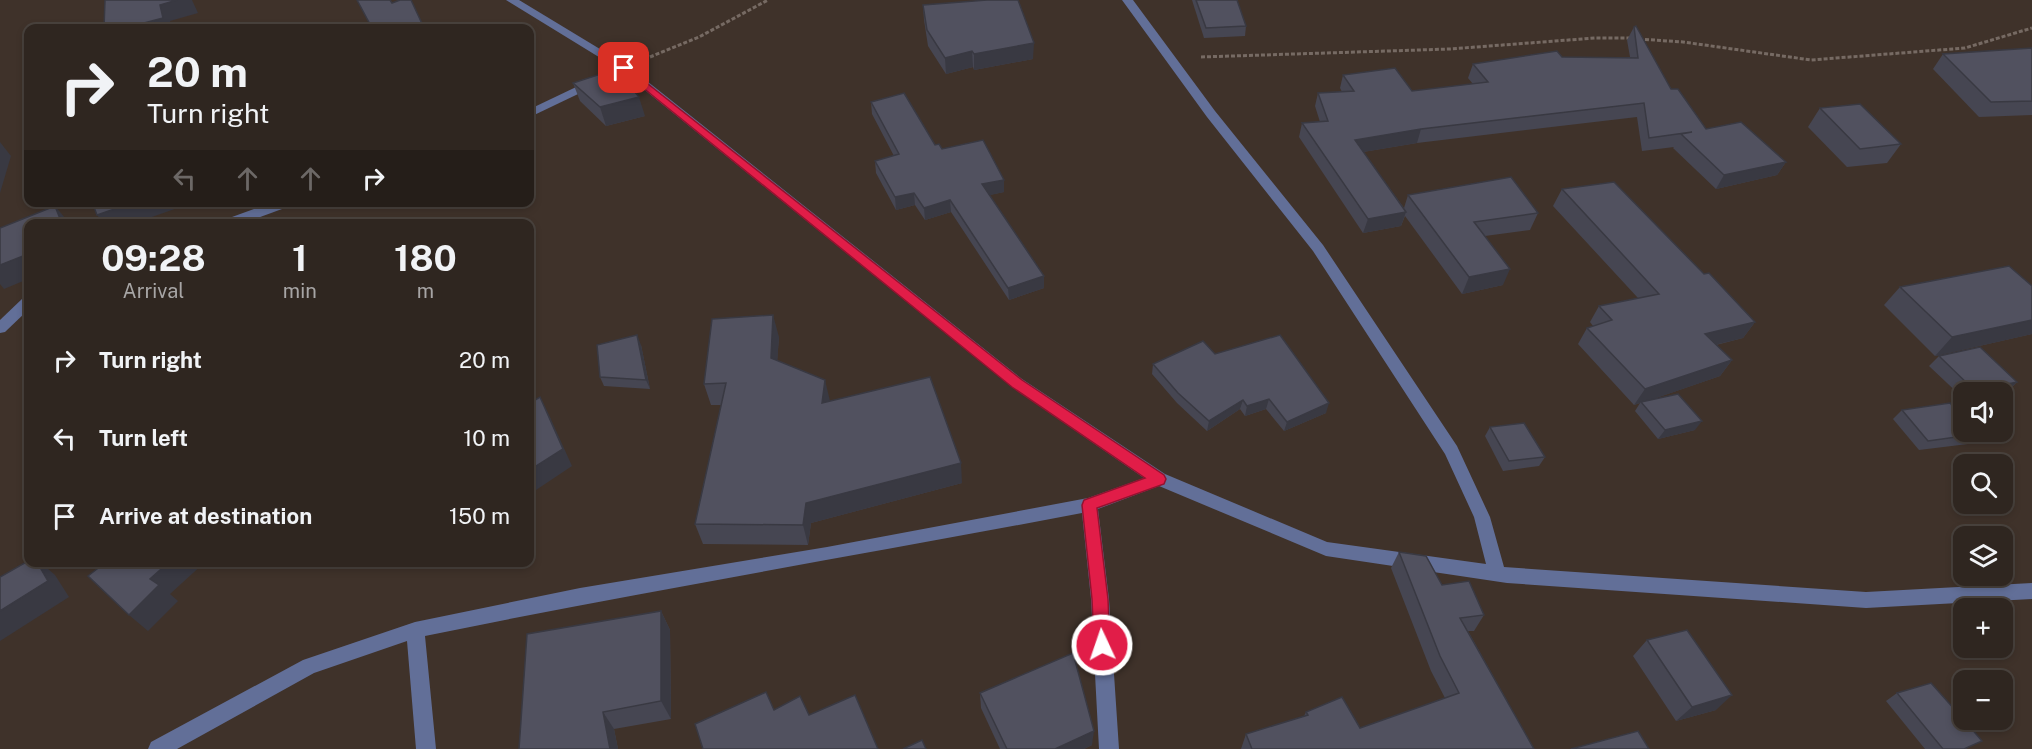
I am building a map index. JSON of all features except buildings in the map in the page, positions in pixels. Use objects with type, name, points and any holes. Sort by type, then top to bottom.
[{"type":"street","points":[[511,0],[614,73],[1017,383],[1159,479],[1326,549],[1507,575],[1866,600],[2032,591]]},
{"type":"street","points":[[1127,0],[1318,248],[1450,451],[1482,517],[1497,572]]},
{"type":"street","points":[[534,111],[614,73]]},
{"type":"street","points":[[240,219],[274,207]]},
{"type":"street","points":[[0,328],[24,306]]},
{"type":"street","points":[[158,749],[309,666],[415,630],[580,596],[827,555],[1089,505],[1159,479]]},
{"type":"street","points":[[1089,505],[1100,599],[1109,749]]},
{"type":"street","points":[[415,630],[426,749]]},
{"type":"path","points":[[614,73],[699,37],[768,0]]},
{"type":"path","points":[[1170,58],[1356,54],[1527,45],[1605,36],[1683,42],[1811,60],[1965,48],[2032,28]]},
{"type":"route","points":[[624,68],[1017,383],[1159,479],[1089,505],[1100,599],[1102,645]]}]
